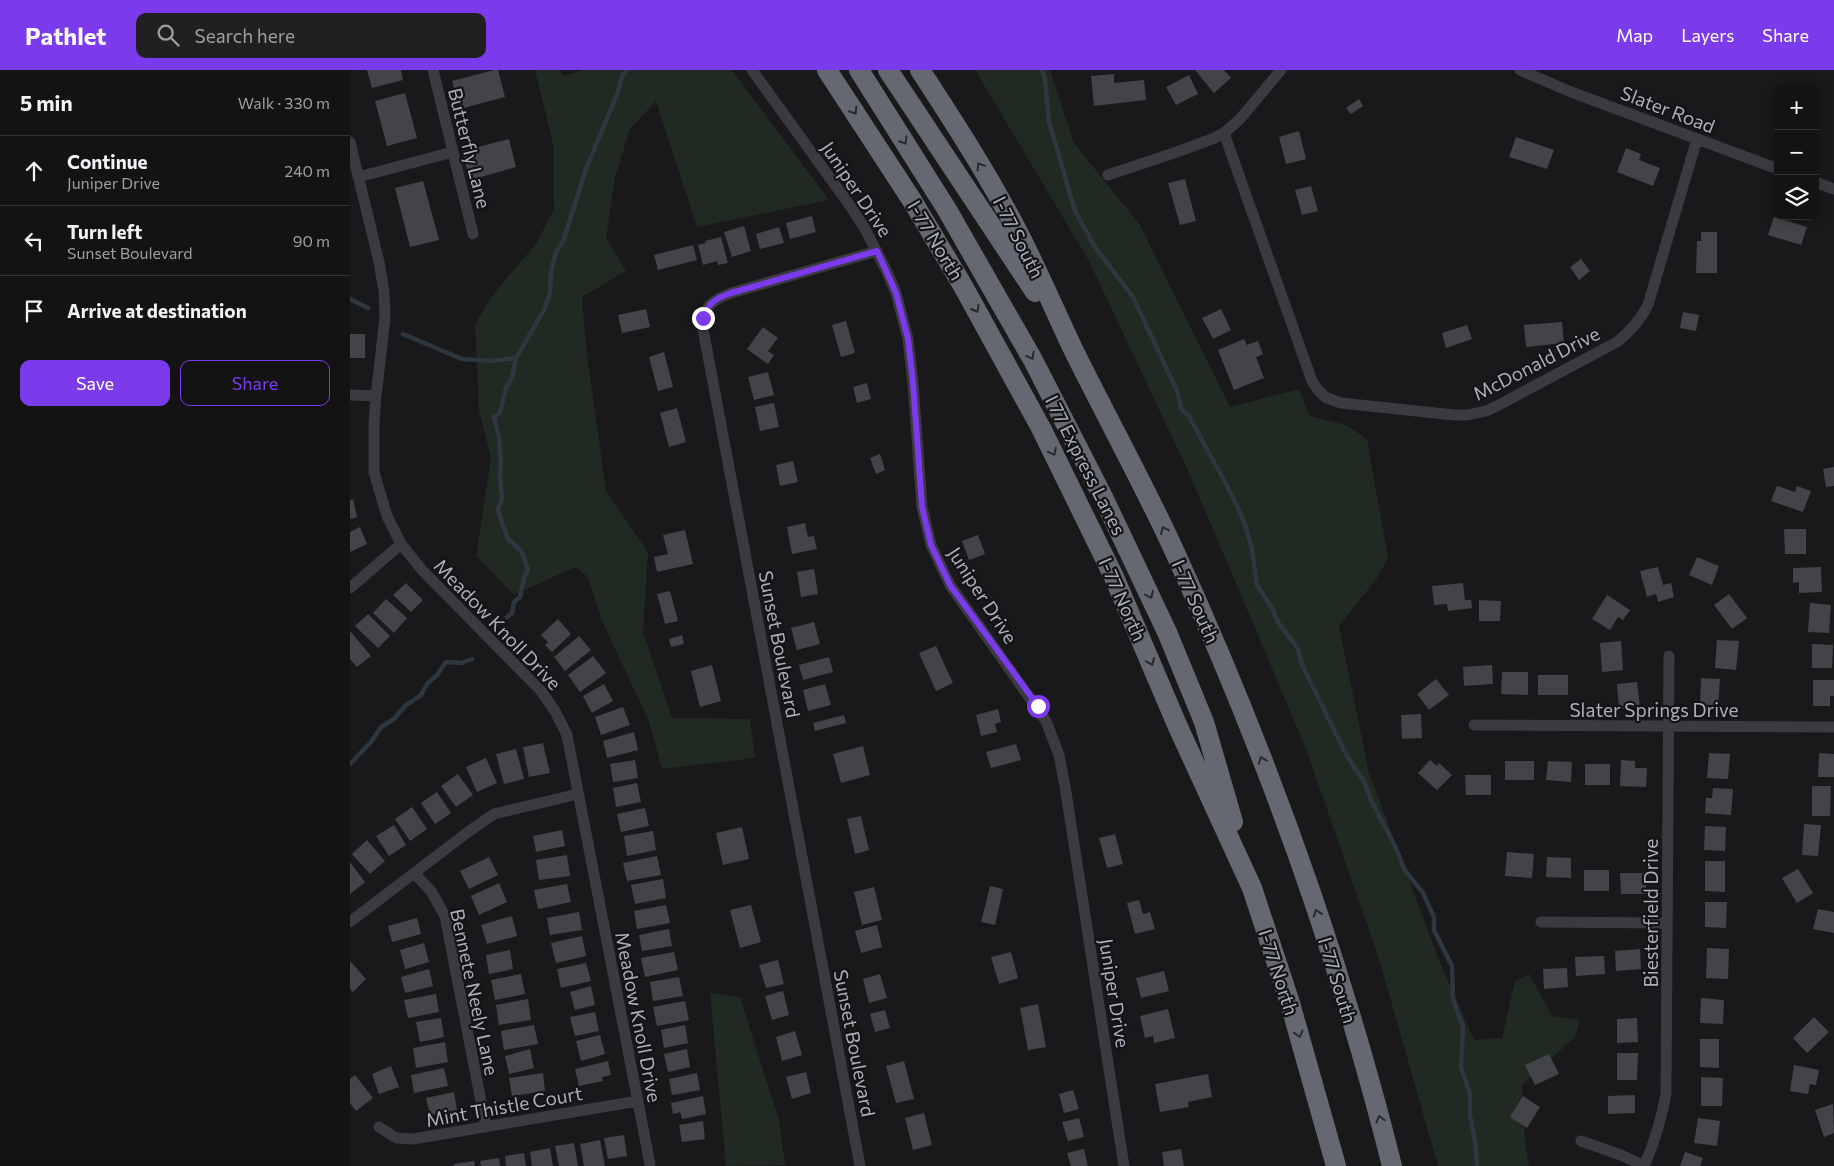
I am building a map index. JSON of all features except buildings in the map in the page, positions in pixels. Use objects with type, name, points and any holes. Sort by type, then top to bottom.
[{"type":"highway","name":"I-77 North","points":[[827,70],[884,156],[994,340],[1041,428],[1114,577],[1178,727],[1252,888],[1290,1003],[1336,1166]]},
{"type":"highway","name":"I 77 Express Lanes","points":[[859,70],[951,217],[1033,360],[1104,497],[1166,632],[1204,722],[1252,888]]},
{"type":"highway","points":[[888,70],[1074,350]]},
{"type":"highway","name":"I-77 South","points":[[920,70],[1001,201],[1022,240],[1074,350],[1125,448],[1174,550],[1218,651],[1259,752],[1303,870],[1342,987],[1392,1166]]},
{"type":"street","name":"Butterfly Lane","points":[[432,70],[472,234]]},
{"type":"street","name":"Juniper Drive","points":[[752,70],[851,207],[877,251],[896,293],[908,339],[922,507],[931,545],[950,585],[1038,706],[1053,735],[1059,754],[1124,1166]]},
{"type":"street","points":[[1108,175],[1171,154],[1224,133],[1240,119],[1281,70]]},
{"type":"street","name":"Slater Road","points":[[1520,70],[1571,92],[1774,168]]},
{"type":"street","name":"McDonald Drive","points":[[1224,133],[1312,381],[1318,390],[1325,397],[1341,403],[1468,415],[1486,411],[1497,406],[1617,342],[1633,329],[1648,305],[1697,139]]},
{"type":"street","name":"Meadow Knoll Drive","points":[[350,142],[379,262],[384,291],[384,329],[374,423],[374,472],[387,516],[401,544],[422,570],[542,691],[556,711],[567,735],[650,1164]]},
{"type":"street","points":[[358,177],[453,152]]},
{"type":"street","points":[[1819,183],[1834,189]]},
{"type":"street","name":"Sunset Boulevard","points":[[860,1166],[703,329],[703,318],[706,310],[715,299],[877,251]]},
{"type":"street","points":[[350,395],[376,396]]},
{"type":"street","points":[[350,588],[401,544]]},
{"type":"street","name":"Biesterfield Drive","points":[[1644,1166],[1660,1126],[1666,1094],[1669,656]]},
{"type":"street","name":"Slater Springs Drive","points":[[1474,724],[1834,727]]},
{"type":"street","points":[[350,922],[494,814],[578,794]]},
{"type":"street","name":"Bennete Neely Lane","points":[[414,873],[431,891],[445,916],[486,1127]]},
{"type":"street","points":[[1541,922],[1667,923]]},
{"type":"street","name":"Mint Thistle Court","points":[[379,1127],[396,1138],[413,1139],[638,1101]]},
{"type":"street","points":[[1581,1141],[1621,1155],[1644,1166]]},
{"type":"shaded area","points":[[535,70],[559,70],[564,76],[582,70],[732,70],[829,200],[697,227],[656,101],[630,129],[615,177],[606,238],[626,271],[582,297],[586,347],[606,491],[648,552],[643,632],[672,718],[750,719],[755,758],[662,769],[648,719],[602,621],[588,577],[575,567],[514,595],[476,556],[491,459],[479,409],[475,324],[495,292],[536,244],[554,209],[553,144]]},
{"type":"shaded area","points":[[975,70],[1050,70],[1074,143],[1140,225],[1230,407],[1299,389],[1310,416],[1346,425],[1367,439],[1388,558],[1377,578],[1339,626],[1369,773],[1439,960],[1474,1040],[1502,1038],[1515,981],[1529,974],[1552,1016],[1580,1020],[1575,1037],[1522,1085],[1525,1142],[1529,1166],[1438,1166],[1379,959],[1305,746],[1189,473],[1089,261]]},
{"type":"shaded area","points":[[710,993],[740,997],[779,1120],[785,1165],[726,1166]]},
{"type":"waterway","points":[[507,617],[512,613],[514,602],[520,597],[524,578],[528,570],[520,550],[508,539],[498,509],[502,498],[501,463],[499,438],[494,417],[500,413],[506,388],[512,378],[516,358],[544,310],[550,293],[551,270],[556,253],[564,239],[586,169],[618,92],[622,76],[627,70]]},
{"type":"waterway","points":[[1042,70],[1045,79],[1049,122],[1075,211],[1095,247],[1133,297],[1177,391],[1182,410],[1189,416],[1233,497],[1245,524],[1252,550],[1257,585],[1272,608],[1279,624],[1297,647],[1303,667],[1347,756],[1363,780],[1371,800],[1396,848],[1404,869],[1423,893],[1434,917],[1434,930],[1452,966],[1453,999],[1463,1027],[1461,1068],[1470,1094],[1470,1115],[1477,1166]]},
{"type":"waterway","points":[[350,299],[368,308]]},
{"type":"waterway","points":[[403,334],[462,359],[492,361],[516,358]]},
{"type":"waterway","points":[[350,764],[371,742],[381,727],[394,719],[405,706],[421,695],[427,684],[437,675],[446,662],[461,663],[472,659]]},
{"type":"route","points":[[703,318],[709,305],[715,299],[877,251],[896,293],[908,339],[922,507],[931,545],[950,585],[1038,706]]}]
